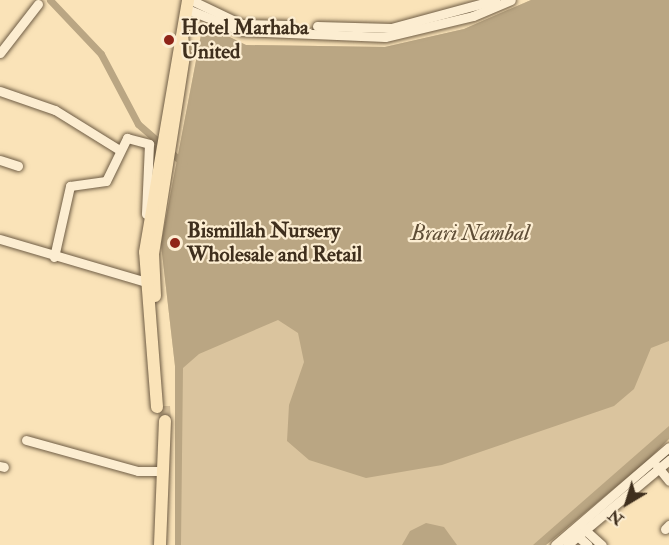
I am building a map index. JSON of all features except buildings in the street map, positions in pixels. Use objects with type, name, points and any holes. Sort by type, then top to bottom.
[{"type":"main road","points":[[160,407],[147,255],[188,3]]},
{"type":"main road","points":[[160,545],[162,421]]},
{"type":"main road","points":[[152,545],[161,471]]},
{"type":"street","points":[[429,25],[495,0]]},
{"type":"street","points":[[188,3],[255,32],[385,37],[511,0]]},
{"type":"street","points":[[0,53],[38,3]]},
{"type":"street","points":[[0,91],[54,110],[118,149]]},
{"type":"street","points":[[54,257],[70,186],[106,181],[118,149],[127,138],[149,144],[147,255]]},
{"type":"street","points":[[0,160],[18,166]]},
{"type":"street","points":[[0,251],[2,240],[149,283]]},
{"type":"street","points":[[26,440],[138,471],[161,471]]},
{"type":"street","points":[[567,545],[579,531],[656,465],[669,447]]},
{"type":"street","points":[[656,465],[669,460]]},
{"type":"street","points":[[656,465],[669,481]]},
{"type":"street","points":[[555,545],[579,531]]},
{"type":"street","points":[[579,531],[588,545]]},
{"type":"street","points":[[579,531],[602,545]]},
{"type":"shaded area","name":"Brari Nambal","points":[[531,0],[669,0],[669,439],[546,545],[175,545],[175,366],[161,244],[203,24],[246,45],[385,47],[464,29]]},
{"type":"water","name":"Brari Nambal","points":[[531,0],[669,0],[669,341],[651,348],[634,389],[614,406],[442,465],[366,478],[309,460],[287,441],[289,405],[304,362],[298,333],[278,320],[199,354],[183,368],[181,545],[175,545],[175,366],[161,244],[203,24],[246,45],[385,47],[464,29]]},
{"type":"water","points":[[669,426],[669,439],[646,462],[546,545],[533,545]]},
{"type":"water","points":[[426,523],[444,527],[457,545],[402,545],[410,531]]},
{"type":"waterway","points":[[50,0],[101,54],[138,124],[183,163]]},
{"type":"tunnel","points":[[164,406],[165,421]]},
{"type":"place","name":"Hotel Marhaba United","points":[[169,40]]},
{"type":"place","name":"Bismillah Nursery Wholesale and Retail","points":[[175,243]]}]
